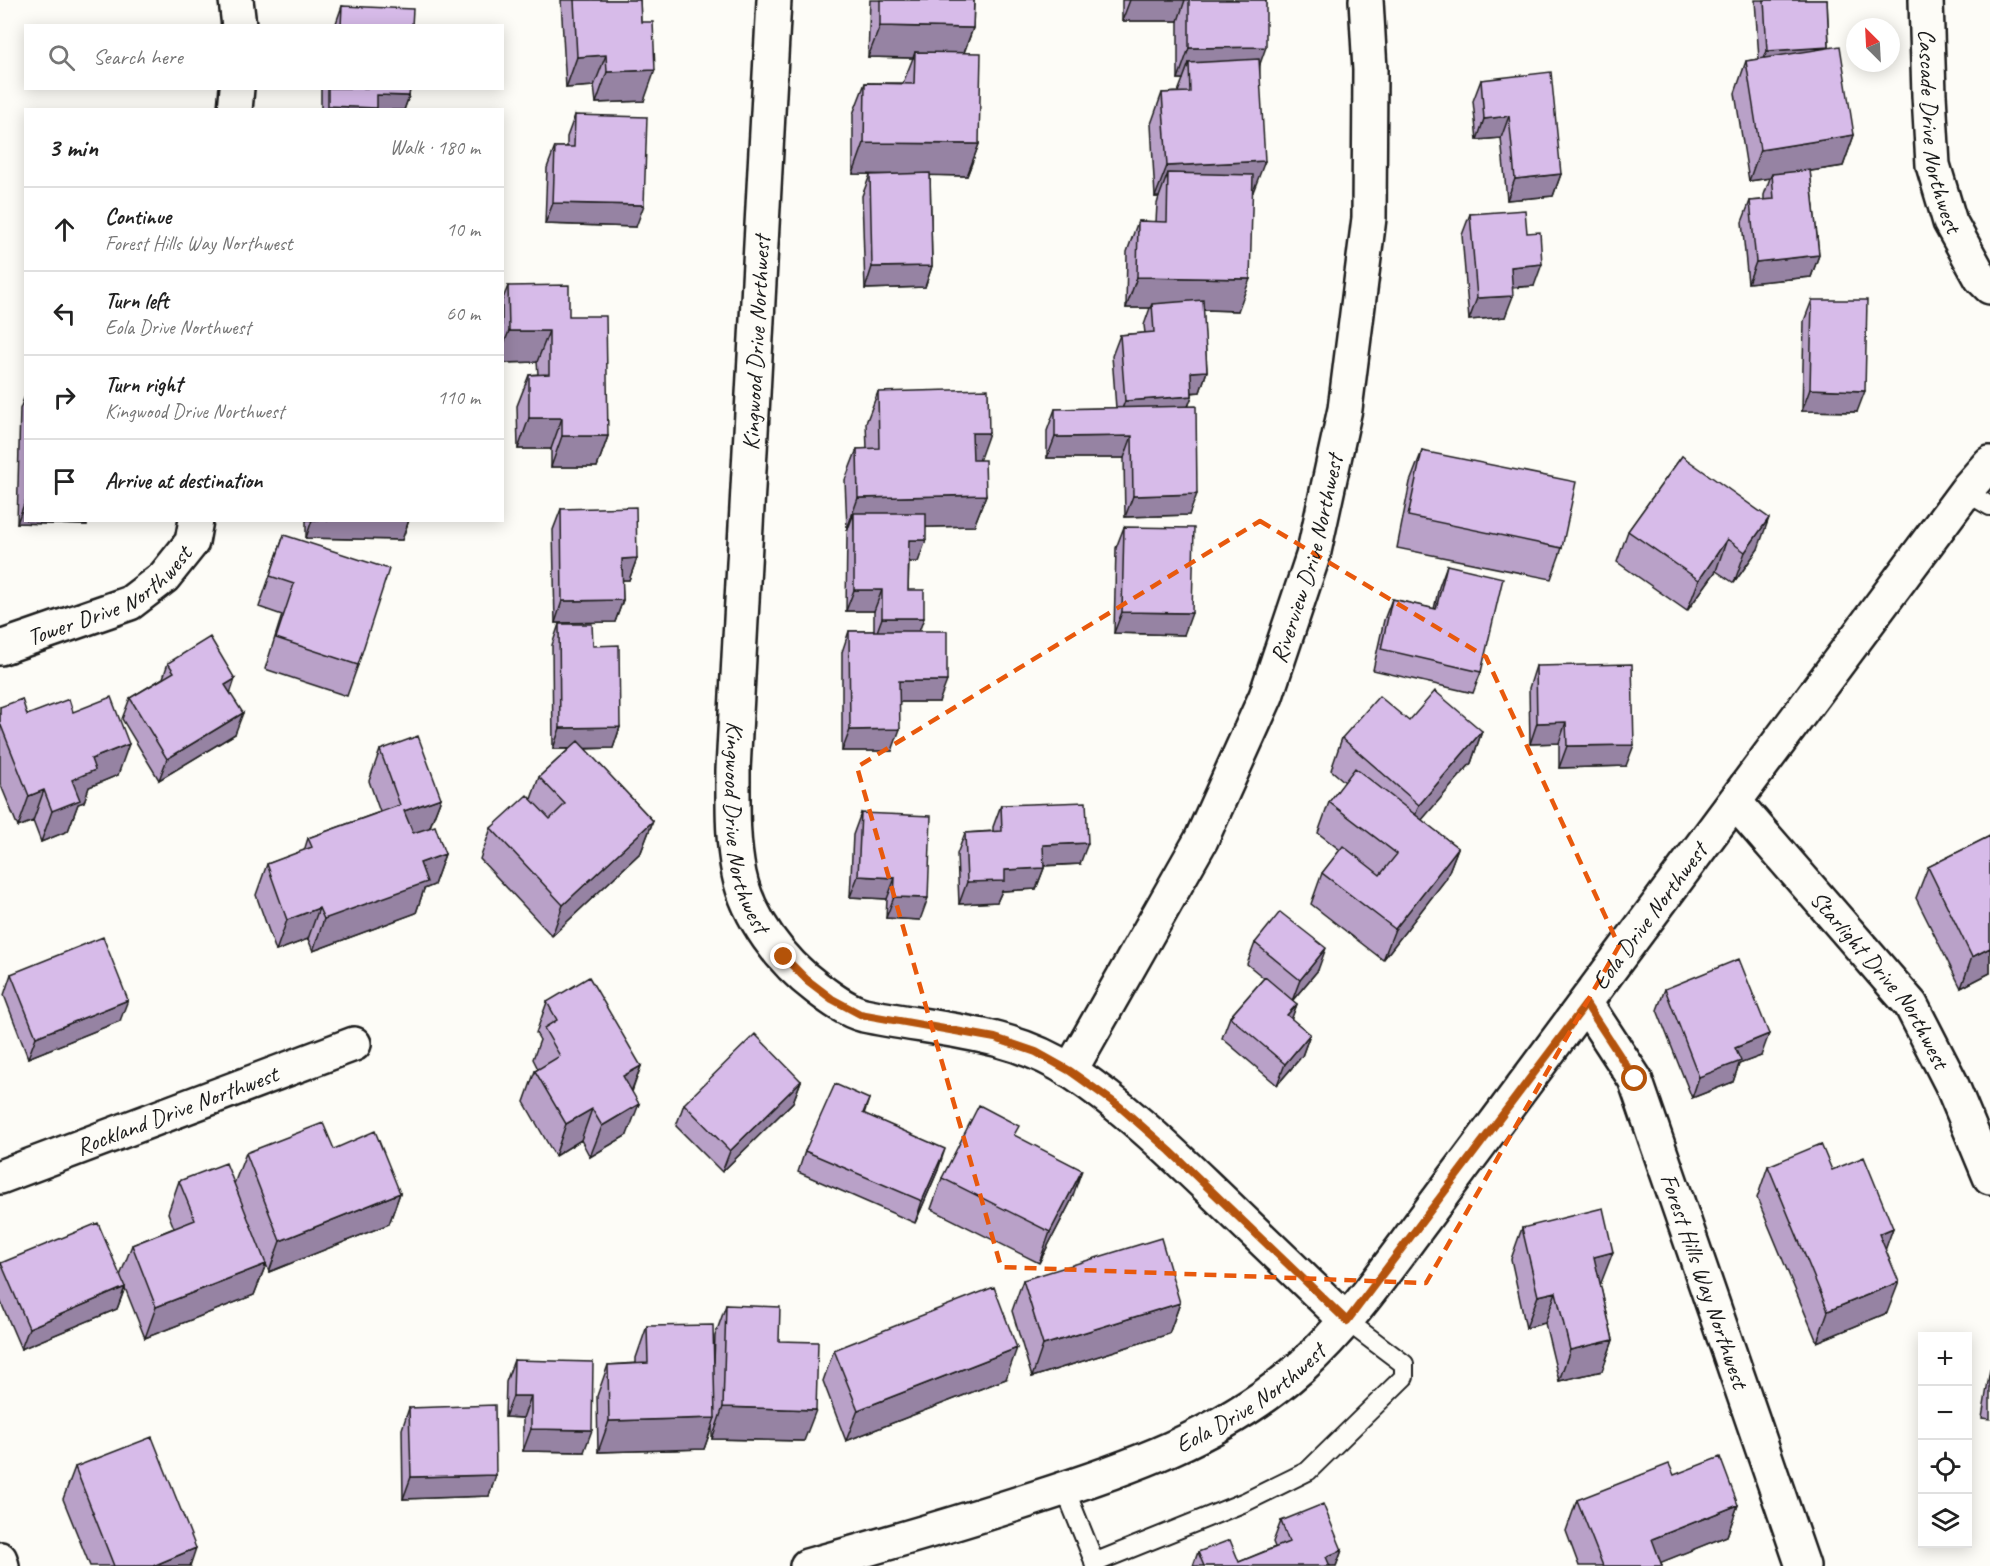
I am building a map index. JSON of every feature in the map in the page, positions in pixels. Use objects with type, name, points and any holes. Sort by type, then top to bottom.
[{"type":"street","points":[[236,0],[238,24]]},
{"type":"street","name":"Kingwood Drive Northwest","points":[[774,0],[733,770],[734,838],[739,876],[751,908],[766,934],[807,980],[832,999],[860,1014],[995,1038],[1036,1052],[1070,1071],[1119,1106],[1170,1151],[1347,1321]]},
{"type":"street","name":"Riverview Drive Northwest","points":[[1070,1071],[1201,840],[1266,696],[1314,556],[1345,409],[1369,218],[1370,70],[1366,0]]},
{"type":"street","name":"Cascade Drive Northwest","points":[[1926,0],[1933,165],[1950,222],[1981,278],[1990,287]]},
{"type":"street","points":[[235,108],[237,90]]},
{"type":"street","name":"Eola Drive Northwest","points":[[807,1566],[1065,1489],[1186,1443],[1255,1403],[1299,1368],[1347,1321],[1736,802],[1978,499],[1990,463]]},
{"type":"street","name":"Tower Drive Northwest","points":[[0,648],[130,603],[164,577],[192,542],[196,522]]},
{"type":"street","name":"Starlight Drive Northwest","points":[[1736,802],[1911,1005],[1951,1083],[1990,1177]]},
{"type":"street","name":"Forest Hills Way Northwest","points":[[1586,1004],[1635,1079],[1803,1566]]},
{"type":"street","name":"Rockland Drive Northwest","points":[[0,1177],[354,1044]]},
{"type":"street","points":[[0,1559],[2,1566]]},
{"type":"lane","points":[[1065,1489],[1095,1564],[1245,1502],[1308,1471],[1404,1377],[1404,1364],[1347,1321]]},
{"type":"highlighted area","points":[[1260,521],[1486,657],[1619,946],[1426,1283],[1001,1267],[857,767]]},
{"type":"building","points":[[574,0],[640,0],[641,22],[653,22],[655,70],[607,72],[606,55],[577,57]]},
{"type":"building","points":[[880,0],[974,0],[973,28],[880,26]]},
{"type":"building","points":[[1189,0],[1266,0],[1266,47],[1189,48]]},
{"type":"building","points":[[1764,0],[1827,0],[1829,47],[1767,51]]},
{"type":"building","points":[[342,6],[413,9],[412,24],[341,24]]},
{"type":"building","points":[[1840,46],[1854,135],[1760,150],[1746,61]]},
{"type":"building","points":[[915,52],[981,53],[979,144],[864,143],[865,83],[914,84]]},
{"type":"building","points":[[1259,59],[1265,161],[1167,166],[1162,93],[1190,92],[1189,63]]},
{"type":"building","points":[[1551,72],[1561,174],[1515,179],[1509,116],[1484,119],[1481,80]]},
{"type":"building","points":[[328,90],[410,90],[409,96],[377,95],[377,108],[328,106]]},
{"type":"building","points":[[575,115],[647,117],[644,205],[553,203],[555,147],[574,147]]},
{"type":"building","points":[[1810,170],[1819,255],[1756,262],[1750,201],[1774,199],[1772,174]]},
{"type":"building","points":[[930,173],[932,266],[872,267],[870,175]]},
{"type":"building","points":[[1168,173],[1253,175],[1250,279],[1137,277],[1138,221],[1167,222]]},
{"type":"building","points":[[1525,210],[1527,233],[1540,232],[1542,264],[1511,267],[1513,296],[1477,298],[1470,214]]},
{"type":"building","points":[[569,285],[569,316],[606,316],[608,436],[562,436],[562,418],[529,418],[529,375],[549,374],[549,331],[509,331],[508,286]]},
{"type":"building","points":[[1203,300],[1207,371],[1191,372],[1192,396],[1125,401],[1120,335],[1154,332],[1152,304]]},
{"type":"building","points":[[1812,300],[1867,300],[1865,391],[1810,389]]},
{"type":"building","points":[[988,389],[989,433],[972,433],[973,460],[985,460],[986,495],[858,498],[857,449],[879,448],[878,392]]},
{"type":"building","points":[[1196,406],[1197,494],[1133,496],[1132,436],[1055,437],[1055,409]]},
{"type":"building","points":[[1422,451],[1576,482],[1562,548],[1408,516]]},
{"type":"building","points":[[1682,456],[1769,518],[1745,552],[1727,539],[1699,580],[1628,531]]},
{"type":"building","points":[[636,507],[637,558],[622,559],[623,600],[562,601],[561,509]]},
{"type":"building","points":[[854,513],[926,513],[926,540],[909,540],[908,590],[924,590],[924,618],[882,618],[882,590],[854,590]]},
{"type":"building","points":[[1124,527],[1194,528],[1192,613],[1122,612]]},
{"type":"building","points":[[284,535],[389,569],[358,665],[276,638],[294,584],[270,576]]},
{"type":"building","points":[[1447,565],[1503,578],[1481,672],[1381,649],[1392,599],[1436,609]]},
{"type":"building","points":[[559,624],[592,624],[593,646],[619,645],[620,727],[560,728]]},
{"type":"building","points":[[849,631],[947,631],[947,681],[899,681],[900,729],[850,730]]},
{"type":"building","points":[[210,637],[235,679],[225,685],[243,713],[167,759],[130,698],[174,672],[168,663]]},
{"type":"building","points":[[1632,664],[1634,745],[1567,746],[1566,722],[1537,723],[1536,666]]},
{"type":"building","points":[[1435,691],[1482,731],[1419,805],[1342,738],[1379,696],[1409,721]]},
{"type":"building","points":[[111,697],[129,744],[91,759],[95,770],[72,780],[80,800],[52,811],[44,790],[29,796],[0,723],[0,707],[22,699],[27,715],[69,699],[73,712]]},
{"type":"building","points":[[418,736],[441,798],[404,811],[413,833],[435,826],[445,854],[420,863],[427,882],[324,919],[319,908],[287,920],[267,864],[312,847],[308,838],[400,805],[380,750]]},
{"type":"building","points":[[578,741],[653,821],[563,905],[491,828],[527,795],[550,819],[565,804],[539,777]]},
{"type":"building","points":[[1355,768],[1458,848],[1395,929],[1322,873],[1343,846],[1380,875],[1397,854],[1329,802]]},
{"type":"building","points":[[1086,802],[1088,843],[1043,845],[1044,868],[1005,870],[1005,881],[967,882],[965,833],[1002,831],[1001,805]]},
{"type":"building","points":[[861,813],[931,816],[928,898],[894,897],[895,878],[858,876]]},
{"type":"building","points":[[1990,836],[1990,948],[1972,957],[1928,867]]},
{"type":"building","points":[[1280,912],[1326,948],[1300,980],[1255,943]]},
{"type":"building","points":[[103,937],[128,1000],[36,1037],[11,974]]},
{"type":"building","points":[[1739,959],[1769,1034],[1735,1048],[1741,1061],[1699,1077],[1665,989]]},
{"type":"building","points":[[589,977],[641,1066],[623,1076],[639,1104],[602,1126],[592,1109],[566,1124],[535,1071],[560,1056],[544,1028],[557,1020],[547,1002]]},
{"type":"building","points":[[1265,977],[1297,1004],[1287,1015],[1310,1034],[1285,1064],[1230,1017]]},
{"type":"building","points":[[755,1034],[801,1081],[730,1151],[684,1104]]},
{"type":"building","points":[[835,1084],[869,1099],[863,1113],[945,1149],[922,1201],[805,1151]]},
{"type":"building","points":[[979,1105],[1019,1126],[1014,1135],[1082,1170],[1050,1232],[942,1178]]},
{"type":"building","points":[[323,1123],[334,1149],[375,1131],[400,1193],[280,1241],[246,1153]]},
{"type":"building","points":[[1821,1144],[1832,1170],[1864,1157],[1893,1228],[1879,1234],[1899,1282],[1828,1311],[1768,1166]]},
{"type":"building","points":[[226,1163],[266,1264],[156,1307],[132,1245],[195,1220],[179,1181]]},
{"type":"building","points":[[1603,1208],[1613,1252],[1594,1257],[1613,1340],[1570,1350],[1556,1292],[1538,1296],[1522,1228]]},
{"type":"building","points":[[98,1223],[125,1287],[29,1328],[1,1263]]},
{"type":"building","points":[[1161,1238],[1180,1303],[1043,1345],[1023,1280]]},
{"type":"building","points":[[994,1287],[1017,1348],[858,1410],[834,1350]]},
{"type":"building","points":[[726,1305],[780,1307],[779,1341],[818,1342],[816,1410],[723,1407]]},
{"type":"building","points":[[713,1325],[715,1418],[609,1421],[608,1365],[648,1363],[647,1326]]},
{"type":"building","points":[[514,1360],[593,1362],[592,1430],[531,1429],[531,1396],[513,1396]]},
{"type":"building","points":[[495,1405],[496,1475],[411,1477],[409,1408]]},
{"type":"building","points":[[152,1437],[196,1548],[153,1566],[114,1566],[75,1467]]},
{"type":"building","points":[[1720,1457],[1738,1505],[1652,1539],[1662,1566],[1603,1566],[1577,1500],[1669,1464],[1674,1475]]},
{"type":"building","points":[[1323,1504],[1342,1550],[1326,1557],[1330,1566],[1204,1566],[1198,1552],[1230,1540],[1239,1562],[1289,1542],[1281,1521]]},
{"type":"route","points":[[784,957],[807,980],[832,999],[860,1014],[995,1038],[1036,1052],[1070,1071],[1119,1106],[1170,1151],[1347,1321],[1586,1004],[1635,1079]]}]
